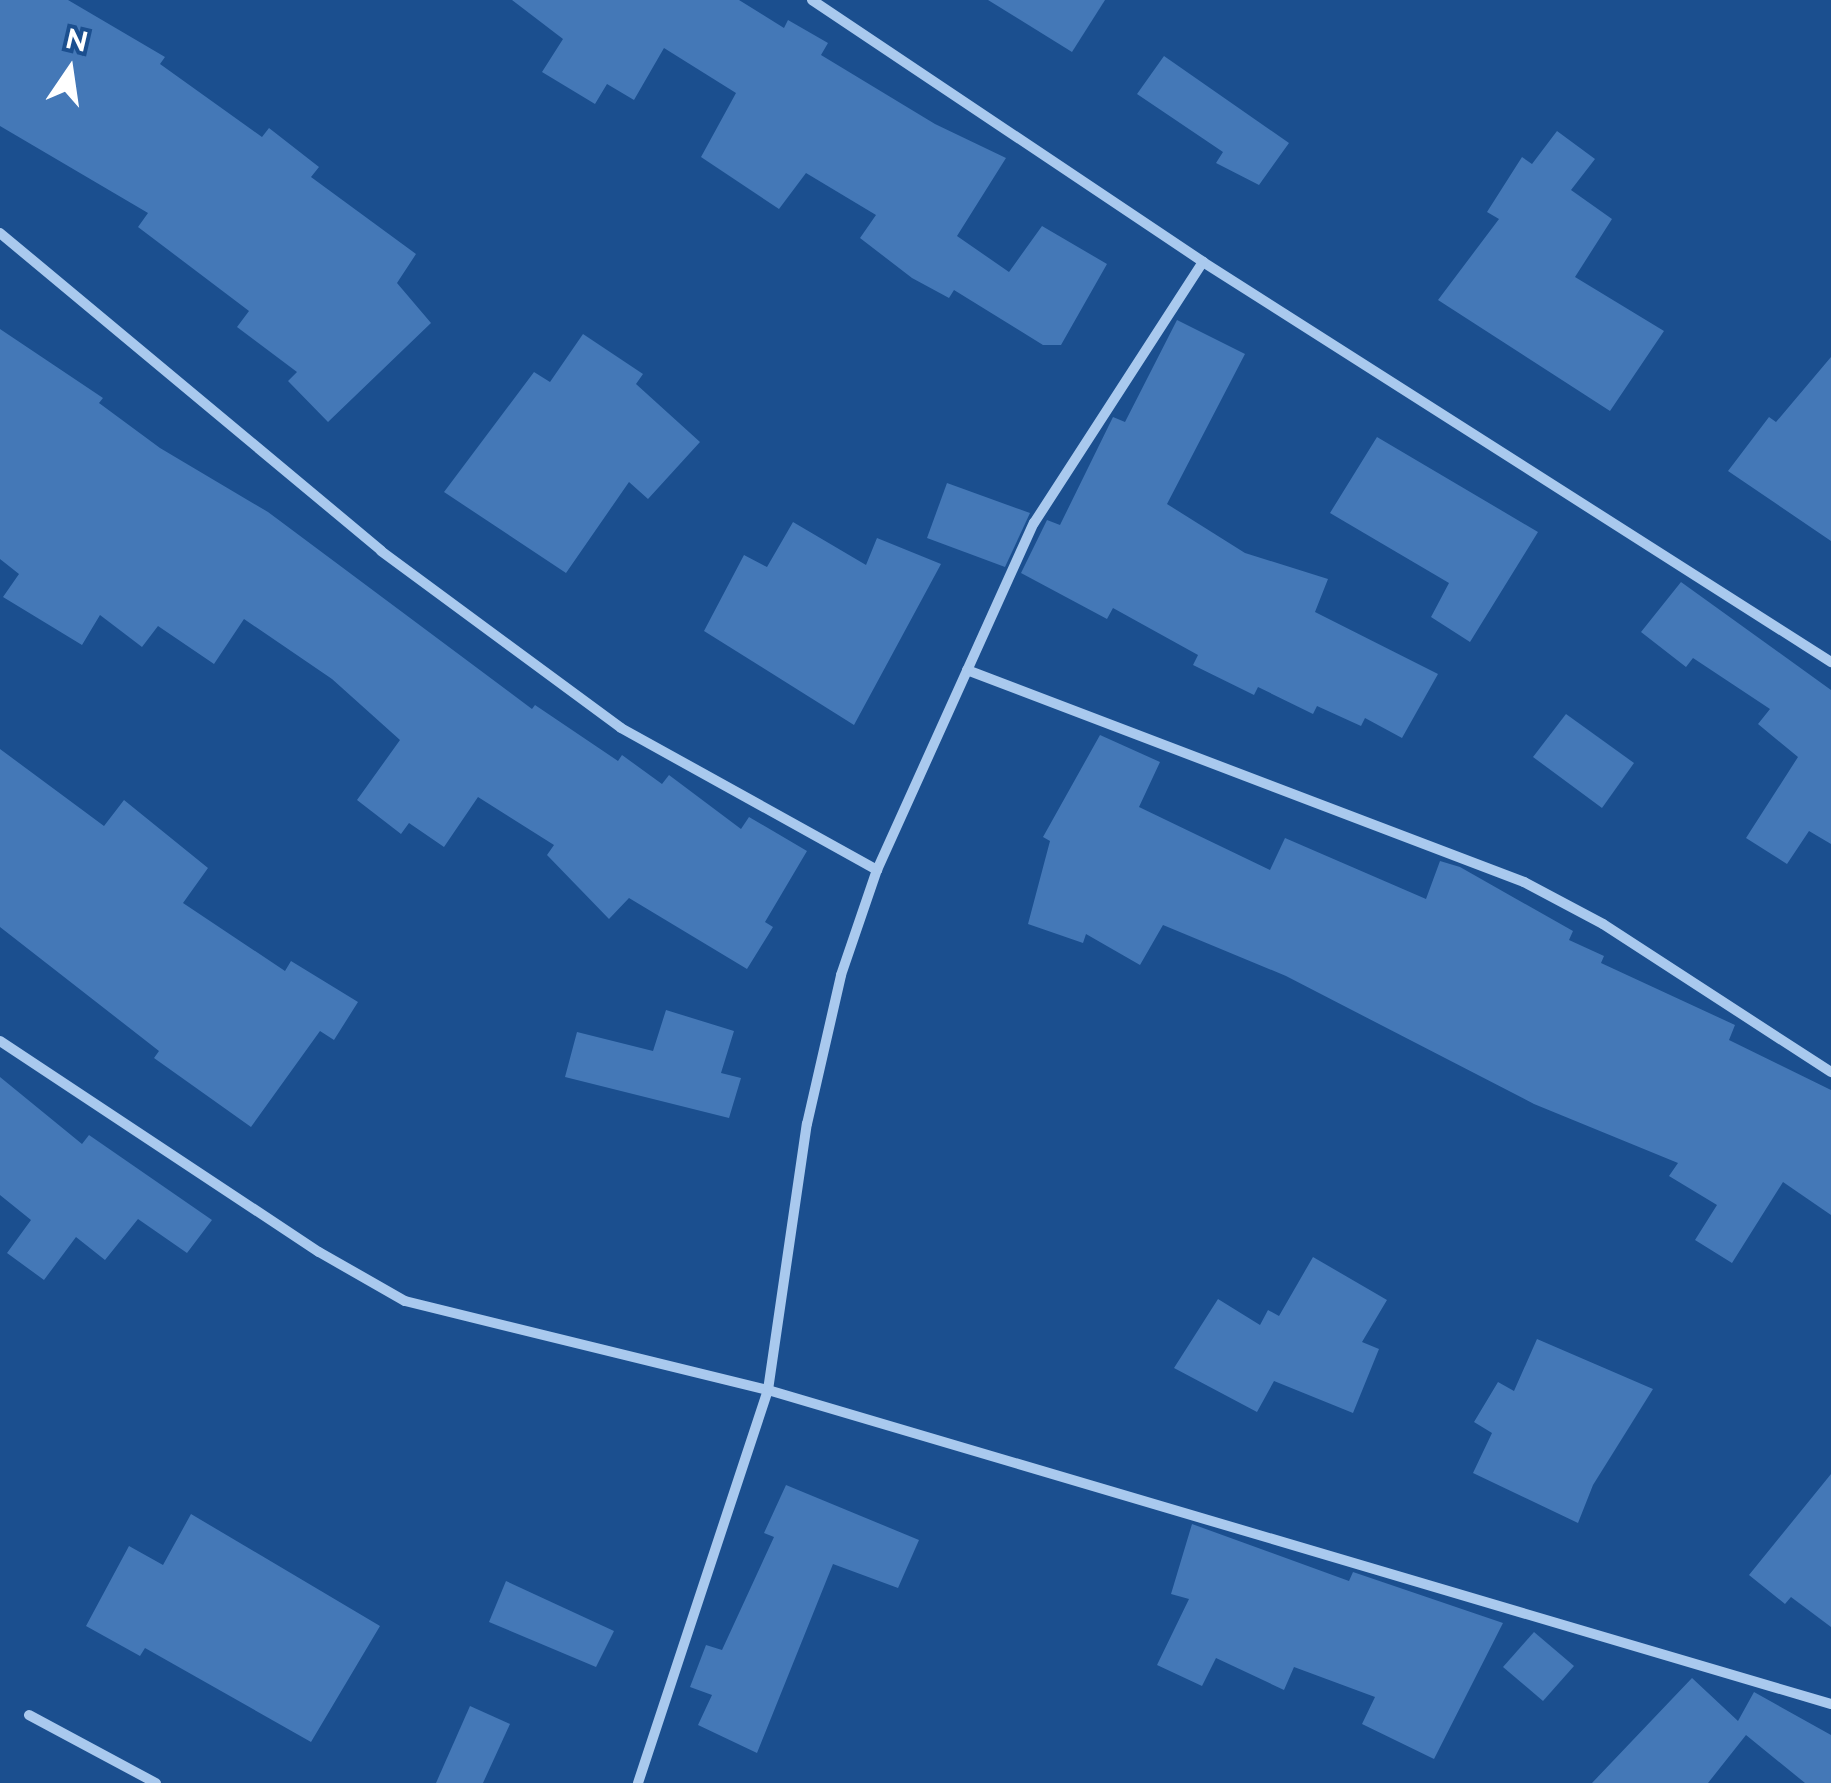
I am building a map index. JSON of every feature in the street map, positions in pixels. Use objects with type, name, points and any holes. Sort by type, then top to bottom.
[{"type":"street","points":[[812,0],[1203,262],[1831,662]]},
{"type":"street","points":[[0,233],[381,550],[621,728],[877,870]]},
{"type":"street","points":[[638,1783],[768,1390],[807,1124],[841,974],[877,870],[1034,523],[1203,262]]},
{"type":"street","points":[[967,670],[1524,882],[1602,924],[1831,1072]]},
{"type":"street","points":[[0,1041],[318,1252],[405,1302],[768,1390],[1831,1704]]},
{"type":"street","points":[[30,1715],[156,1783]]},
{"type":"building","points":[[0,0],[68,0],[165,57],[160,64],[262,137],[269,128],[319,167],[311,177],[416,254],[397,283],[431,323],[328,422],[288,381],[297,372],[237,327],[249,311],[138,227],[148,213],[0,126]]},
{"type":"building","points":[[512,0],[739,0],[784,28],[788,20],[828,43],[821,55],[935,124],[1006,158],[957,236],[1009,272],[1042,226],[1107,264],[1061,345],[1043,345],[954,290],[949,298],[912,278],[860,238],[876,215],[806,173],[779,209],[701,157],[736,93],[664,48],[634,100],[607,84],[595,104],[542,72],[563,39]]},
{"type":"building","points":[[988,0],[1105,0],[1072,52]]},
{"type":"building","points":[[1164,56],[1289,143],[1259,185],[1216,163],[1223,152],[1137,94]]},
{"type":"building","points":[[1557,131],[1595,159],[1571,190],[1612,219],[1575,277],[1664,331],[1610,411],[1438,300],[1499,219],[1487,212],[1522,157],[1532,164]]},
{"type":"building","points":[[1177,320],[1245,354],[1167,504],[1245,553],[1328,579],[1315,612],[1438,674],[1402,738],[1365,718],[1361,726],[1317,706],[1313,714],[1258,687],[1254,695],[1193,665],[1198,655],[1113,608],[1107,619],[1021,573],[1047,520],[1060,525],[1113,417],[1125,422]]},
{"type":"building","points":[[0,329],[103,398],[99,403],[160,448],[268,512],[532,709],[535,705],[618,761],[622,755],[662,784],[669,775],[741,829],[749,817],[807,851],[765,922],[773,927],[747,969],[629,898],[609,919],[547,855],[554,845],[478,797],[444,847],[409,823],[401,834],[357,800],[400,740],[332,679],[244,619],[214,664],[158,626],[142,647],[100,615],[82,645],[3,597],[19,574],[0,559]]},
{"type":"building","points":[[583,334],[643,374],[636,384],[700,442],[648,499],[629,482],[566,573],[444,492],[534,372],[550,382]]},
{"type":"building","points":[[1831,357],[1831,541],[1728,471],[1769,417],[1776,422]]},
{"type":"building","points":[[1377,437],[1538,532],[1470,642],[1431,617],[1449,583],[1330,513]]},
{"type":"building","points":[[947,483],[1030,513],[1005,567],[927,538]]},
{"type":"building","points":[[793,522],[866,565],[877,538],[941,564],[854,725],[704,631],[744,555],[767,567]]},
{"type":"building","points":[[1681,582],[1831,690],[1831,844],[1809,831],[1787,864],[1746,838],[1798,757],[1758,724],[1770,709],[1693,658],[1686,667],[1641,632]]},
{"type":"building","points":[[1566,714],[1634,763],[1602,808],[1533,757]]},
{"type":"building","points":[[1100,735],[1160,762],[1139,807],[1270,870],[1285,838],[1426,899],[1440,861],[1460,867],[1573,931],[1569,940],[1604,956],[1601,963],[1735,1025],[1729,1040],[1831,1090],[1831,1215],[1783,1182],[1732,1263],[1695,1240],[1717,1205],[1669,1176],[1678,1163],[1534,1104],[1286,976],[1163,925],[1140,965],[1086,934],[1083,943],[1028,924],[1050,841],[1043,837]]},
{"type":"building","points":[[0,749],[104,826],[124,800],[208,868],[183,903],[285,971],[291,961],[358,1002],[334,1040],[320,1031],[251,1127],[154,1058],[159,1051],[0,927]]},
{"type":"building","points":[[666,1010],[734,1031],[721,1073],[741,1078],[729,1118],[565,1077],[577,1032],[653,1051]]},
{"type":"building","points":[[0,1077],[82,1144],[89,1135],[212,1220],[187,1253],[138,1219],[105,1260],[76,1237],[44,1280],[7,1253],[31,1220],[0,1195]]},
{"type":"building","points":[[1313,1257],[1387,1300],[1362,1342],[1379,1349],[1353,1413],[1274,1381],[1257,1412],[1174,1368],[1218,1299],[1260,1325],[1268,1310],[1279,1316]]},
{"type":"building","points":[[1537,1339],[1653,1389],[1593,1485],[1578,1523],[1473,1473],[1492,1433],[1474,1422],[1498,1382],[1514,1391]]},
{"type":"building","points":[[1831,1474],[1831,1627],[1791,1597],[1785,1604],[1749,1575]]},
{"type":"building","points":[[786,1485],[919,1540],[898,1588],[833,1564],[757,1753],[698,1725],[712,1695],[690,1687],[706,1645],[722,1650],[774,1537],[764,1533]]},
{"type":"building","points":[[191,1514],[380,1626],[311,1742],[145,1648],[140,1656],[86,1626],[129,1546],[163,1565]]},
{"type":"building","points":[[1192,1524],[1349,1581],[1353,1572],[1503,1623],[1434,1759],[1362,1724],[1375,1697],[1294,1667],[1284,1690],[1216,1658],[1202,1686],[1157,1665],[1189,1599],[1171,1594]]},
{"type":"building","points":[[506,1581],[614,1631],[596,1667],[489,1622]]},
{"type":"building","points":[[1534,1632],[1574,1666],[1543,1701],[1503,1667]]},
{"type":"building","points":[[1692,1678],[1738,1721],[1754,1692],[1831,1735],[1831,1783],[1805,1783],[1746,1735],[1708,1783],[1592,1783]]},
{"type":"building","points":[[470,1706],[510,1724],[483,1783],[436,1783]]}]
